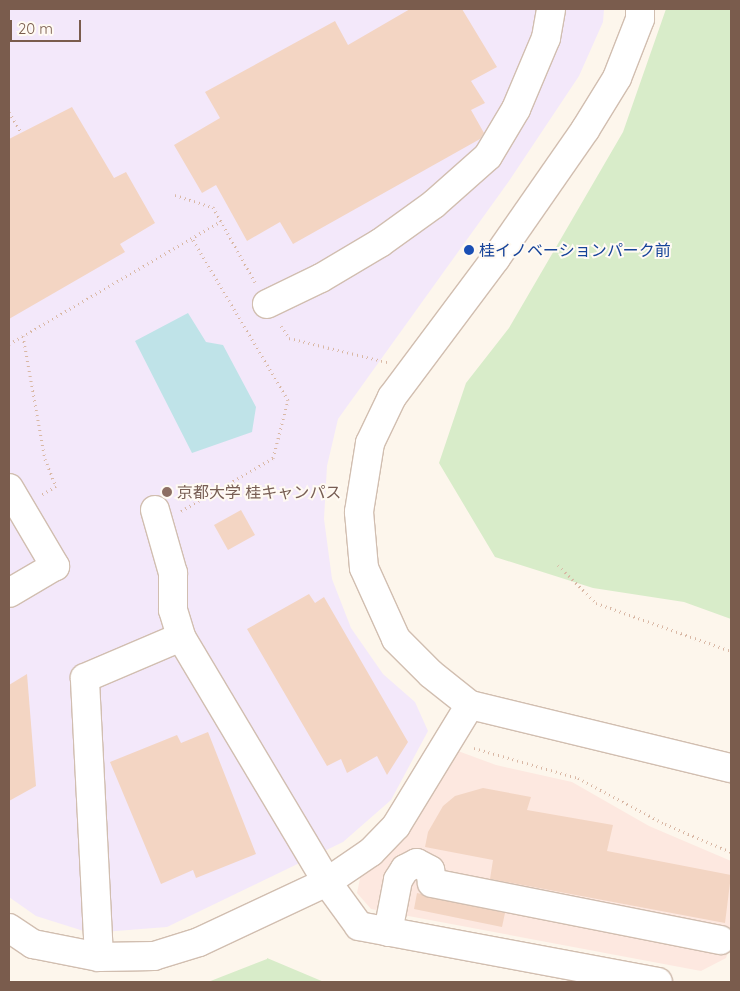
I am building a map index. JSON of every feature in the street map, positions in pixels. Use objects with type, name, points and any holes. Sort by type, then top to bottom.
[{"type":"street","points":[[267,304],[321,278],[380,243],[434,204],[488,156],[516,109],[546,38],[551,9]]},
{"type":"street","points":[[640,9],[640,18],[617,78],[585,130],[496,258],[392,396],[370,443],[360,512],[364,568],[396,639],[431,674],[470,705],[731,768]]},
{"type":"street","points":[[9,593],[55,566],[14,498]]},
{"type":"street","points":[[157,517],[173,573],[173,610],[181,637],[327,882],[359,926],[658,982]]},
{"type":"street","points":[[99,957],[85,678],[181,637]]},
{"type":"street","points":[[9,928],[33,944],[99,957],[154,956],[199,942],[327,882],[371,852],[396,826],[470,705]]},
{"type":"street","points":[[388,932],[398,880],[405,869],[417,863],[430,870],[432,883],[720,940]]},
{"type":"path","points":[[9,112],[21,132]]},
{"type":"path","points":[[9,344],[221,221]]},
{"type":"path","points":[[157,517],[273,458],[288,400],[192,238]]},
{"type":"path","points":[[14,498],[56,486],[45,459],[23,336]]},
{"type":"path","points":[[558,565],[596,603],[731,651]]},
{"type":"path","points":[[464,745],[578,778],[665,824],[731,852]]},
{"type":"shaded area","name":"京都大学 桂キャンパス","points":[[9,9],[604,9],[603,22],[579,76],[509,181],[338,419],[327,466],[324,519],[332,579],[351,628],[383,674],[415,702],[428,731],[391,800],[343,842],[167,927],[90,933],[36,916],[9,897]]},
{"type":"shaded area","points":[[458,751],[496,765],[572,782],[649,826],[731,861],[731,943],[726,958],[701,971],[371,909],[357,893],[362,869],[452,754]]},
{"type":"green space","points":[[666,9],[731,9],[731,619],[684,602],[593,588],[495,557],[439,463],[466,383],[509,328],[623,132]]},
{"type":"green space","points":[[267,959],[324,982],[208,982]]},
{"type":"water","points":[[188,313],[206,342],[223,345],[256,407],[252,432],[192,453],[135,341]]},
{"type":"building","points":[[410,9],[462,9],[497,67],[471,81],[485,103],[471,110],[484,133],[480,139],[293,244],[280,222],[247,241],[216,185],[202,193],[174,145],[220,118],[205,92],[335,21],[348,45]]},
{"type":"building","points":[[72,107],[114,178],[126,172],[155,223],[120,244],[125,252],[9,319],[9,139]]},
{"type":"building","points":[[241,510],[255,535],[228,550],[214,525]]},
{"type":"building","points":[[309,594],[315,603],[324,597],[408,742],[387,775],[377,756],[347,773],[341,759],[327,766],[247,629]]},
{"type":"building","points":[[27,674],[36,786],[9,801],[9,685]]},
{"type":"building","points":[[208,732],[256,854],[196,878],[193,870],[161,884],[110,762],[177,735],[181,743]]},
{"type":"building","points":[[483,788],[531,797],[527,810],[613,825],[607,851],[731,875],[725,923],[490,879],[493,860],[425,847],[428,832],[443,806],[455,796]]},
{"type":"building","points":[[417,893],[505,913],[502,927],[414,909]]},
{"type":"place","name":"桂イノベーションパーク前","points":[[469,250]]},
{"type":"place","name":"京都大学 桂キャンパス","points":[[167,492]]}]
